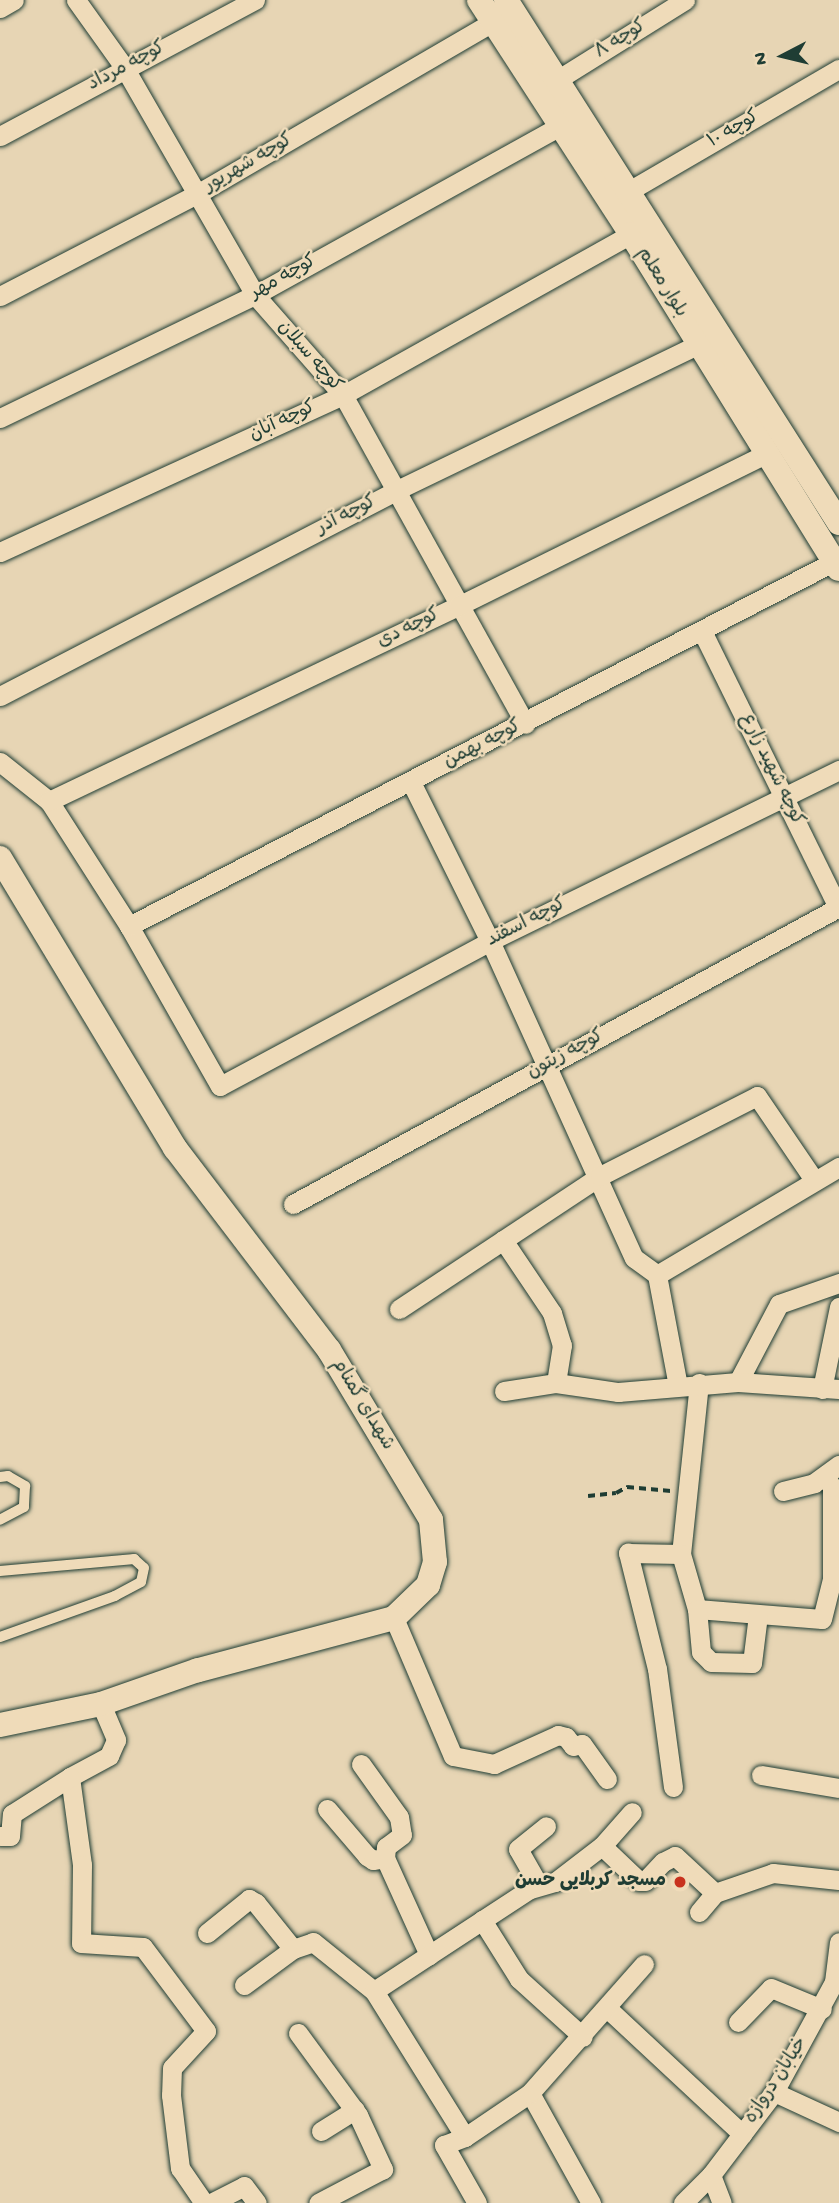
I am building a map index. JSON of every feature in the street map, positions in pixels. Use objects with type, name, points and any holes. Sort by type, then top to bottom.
[{"type":"street","points":[[0,8],[13,0]]},
{"type":"street","name":"کوچه سبلان","points":[[76,0],[124,67],[255,295],[343,395],[525,724]]},
{"type":"street","name":"کوچه مرداد","points":[[0,136],[124,67],[255,0]]},
{"type":"street","name":"بلوار معلم","points":[[479,0],[562,125],[837,565]]},
{"type":"street","name":"بلوار معلم","points":[[506,0],[839,523]]},
{"type":"street","name":"کوچه ۸","points":[[557,80],[685,0]]},
{"type":"street","name":"کوچه شهریور","points":[[0,296],[197,194],[493,22]]},
{"type":"street","name":"کوچه ۱۰","points":[[629,191],[839,69]]},
{"type":"street","name":"کوچه مهر","points":[[0,418],[255,295],[562,125]]},
{"type":"street","name":"کوچه آبان","points":[[0,552],[343,395],[631,234]]},
{"type":"street","name":"کوچه آذر","points":[[0,696],[395,491],[699,344]]},
{"type":"street","name":"کوچه دی","points":[[49,801],[458,606],[768,453]]},
{"type":"street","name":"کوچه بهمن","points":[[129,926],[702,631],[837,565]]},
{"type":"street","name":"کوچه شهید زارع","points":[[702,631],[839,908]]},
{"type":"street","points":[[0,762],[49,801],[129,926]]},
{"type":"street","name":"کوچه اسفند","points":[[129,926],[220,1086],[490,941],[839,770]]},
{"type":"street","points":[[411,782],[490,941],[545,1066],[600,1176],[635,1258],[657,1275],[678,1386]]},
{"type":"street","name":"شهدای گمنام","points":[[0,858],[175,1149],[329,1350],[431,1520],[435,1562],[428,1586],[394,1618],[198,1670],[102,1704],[0,1725]]},
{"type":"street","name":"کوچه زیتون","points":[[293,1204],[839,908]]},
{"type":"street","points":[[399,1309],[600,1176],[757,1096],[814,1180]]},
{"type":"street","points":[[657,1275],[839,1167]]},
{"type":"street","points":[[503,1240],[552,1313],[562,1346],[556,1383]]},
{"type":"street","points":[[738,1382],[779,1304],[839,1283]]},
{"type":"street","points":[[504,1391],[556,1383],[618,1392],[699,1383],[738,1382],[830,1389],[839,1307]]},
{"type":"street","points":[[699,1383],[681,1554],[697,1609],[701,1652],[711,1662],[752,1663],[758,1615]]},
{"type":"street","points":[[783,1491],[814,1483],[832,1471]]},
{"type":"street","points":[[697,1609],[822,1619],[836,1580],[832,1471]]},
{"type":"street","points":[[673,1787],[657,1669],[628,1553],[681,1554]]},
{"type":"street","points":[[394,1618],[453,1756],[494,1764],[558,1735],[566,1737],[573,1746],[582,1744],[607,1779]]},
{"type":"street","points":[[0,1836],[10,1836],[12,1814],[109,1756],[116,1740],[102,1704]]},
{"type":"street","points":[[361,1764],[399,1817],[401,1835],[386,1847],[386,1858],[429,1955]]},
{"type":"street","points":[[761,1775],[839,1788]]},
{"type":"street","points":[[70,1777],[82,1865],[81,1943],[143,1947],[206,2031],[172,2068],[171,2095],[180,2168],[204,2203]]},
{"type":"street","points":[[327,1809],[367,1856],[373,1860],[386,1858]]},
{"type":"street","points":[[374,1991],[538,1884],[555,1882],[602,1846],[632,1812]]},
{"type":"street","points":[[538,1884],[518,1849],[546,1826]]},
{"type":"street","points":[[602,1846],[639,1881],[645,1881],[663,1862],[675,1856],[715,1893]]},
{"type":"street","points":[[699,1913],[715,1893],[780,1871],[839,1880]]},
{"type":"street","points":[[207,1933],[249,1899],[256,1903],[293,1949]]},
{"type":"street","points":[[482,1920],[519,1979],[583,2037]]},
{"type":"street","points":[[244,1985],[293,1949],[313,1942],[374,1991],[465,2137]]},
{"type":"street","name":"خیابان دروازه","points":[[683,2203],[711,2175],[774,2092],[822,2009],[834,1982],[839,1942]]},
{"type":"street","points":[[477,2203],[444,2145],[465,2137],[530,2093],[583,2037],[645,1964]]},
{"type":"street","points":[[738,2022],[771,1988],[822,2009]]},
{"type":"street","points":[[607,2008],[742,2134]]},
{"type":"street","points":[[298,2033],[355,2110],[383,2169],[317,2203]]},
{"type":"street","points":[[774,2092],[839,2122]]},
{"type":"street","points":[[530,2093],[591,2203]]},
{"type":"street","points":[[321,2131],[355,2110]]},
{"type":"street","points":[[711,2175],[722,2203]]},
{"type":"street","points":[[211,2203],[244,2186],[257,2203]]},
{"type":"lane","points":[[0,1477],[8,1476],[25,1486],[24,1507],[0,1520]]},
{"type":"lane","points":[[0,1571],[134,1559],[144,1568],[141,1582],[115,1596],[0,1637]]},
{"type":"path","points":[[588,1496],[616,1493],[627,1487],[689,1493]]},
{"type":"place","name":"مسجد کربلایی حسن","points":[[680,1882]]}]
